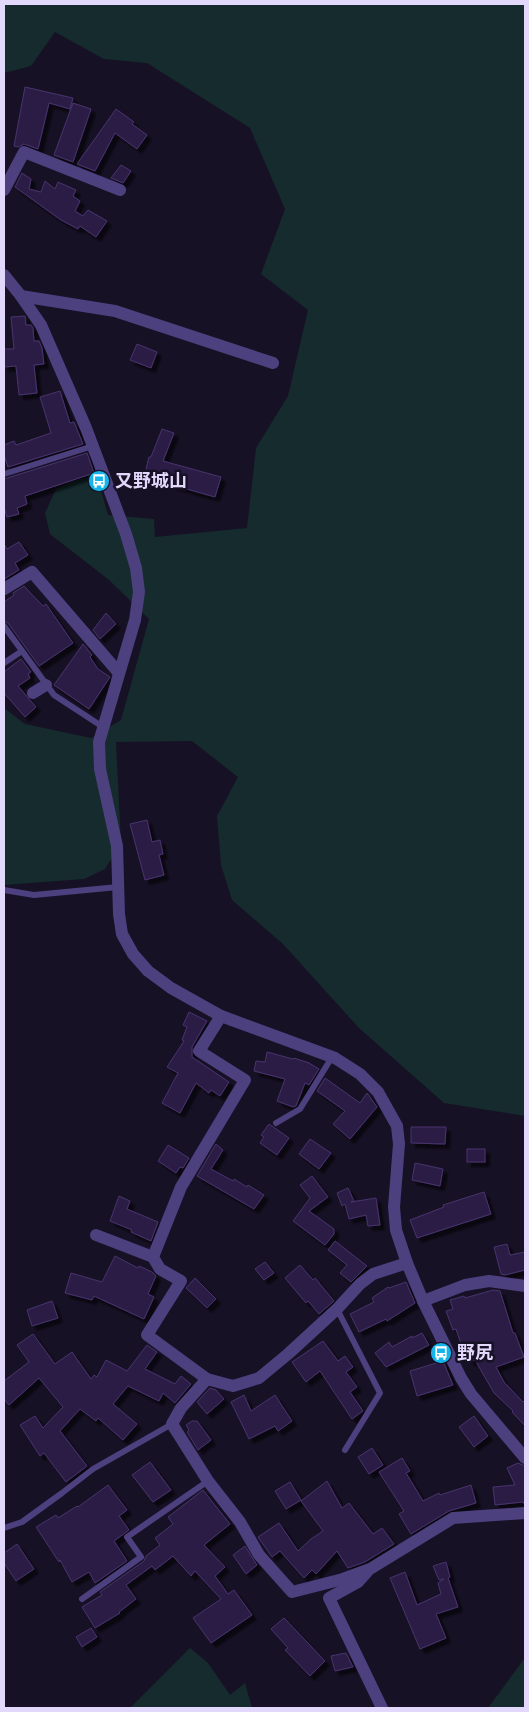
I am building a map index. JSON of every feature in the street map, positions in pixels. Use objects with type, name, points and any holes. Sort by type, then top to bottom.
[{"type":"street","points":[[4,190],[24,152],[120,190]]},
{"type":"street","points":[[4,275],[41,326],[93,446],[126,534],[136,568],[139,592],[136,620],[99,742],[100,769],[117,846],[119,914],[122,934],[133,954],[148,971],[171,988],[221,1016],[332,1057],[360,1074],[378,1092],[397,1126],[399,1144],[394,1207],[396,1230],[407,1263],[423,1301],[461,1378],[471,1394],[525,1458]]},
{"type":"street","points":[[21,296],[115,311],[273,363]]},
{"type":"street","points":[[4,589],[32,572],[119,673]]},
{"type":"street","points":[[33,693],[46,685]]},
{"type":"street","points":[[153,1257],[181,1187],[245,1080],[199,1051],[221,1016]]},
{"type":"street","points":[[96,1235],[153,1257],[160,1269],[181,1281],[147,1335],[207,1379],[233,1386],[260,1378],[373,1274],[407,1263]]},
{"type":"street","points":[[423,1301],[465,1285],[489,1281],[525,1286]]},
{"type":"street","points":[[207,1379],[182,1408],[172,1424],[208,1481],[240,1522],[260,1555],[292,1592],[343,1579],[370,1569],[453,1518],[525,1513]]},
{"type":"street","points":[[370,1569],[358,1582],[330,1598],[382,1708]]},
{"type":"lane","points":[[4,474],[93,446]]},
{"type":"lane","points":[[4,626],[54,695],[103,727]]},
{"type":"lane","points":[[4,663],[22,651]]},
{"type":"lane","points":[[4,890],[34,895],[118,887]]},
{"type":"lane","points":[[276,1122],[300,1109],[332,1057]]},
{"type":"lane","points":[[337,1309],[380,1393],[345,1450]]},
{"type":"lane","points":[[4,1528],[22,1522],[93,1469],[172,1424]]},
{"type":"lane","points":[[82,1599],[141,1557],[128,1538],[208,1481]]},
{"type":"green space","points":[[4,4],[525,4],[525,1116],[444,1103],[359,1028],[283,944],[232,900],[221,865],[217,816],[238,777],[192,741],[116,742],[121,844],[105,869],[84,879],[4,885],[4,708],[25,724],[91,738],[121,720],[149,619],[109,580],[50,534],[45,513],[56,489],[72,481],[97,476],[108,515],[154,519],[155,537],[247,528],[256,448],[288,396],[308,310],[261,274],[285,209],[250,128],[147,63],[104,59],[55,32],[31,66],[4,73]]},
{"type":"green space","points":[[190,1648],[208,1663],[230,1695],[245,1683],[252,1708],[130,1708]]},
{"type":"green space","points":[[524,1659],[525,1708],[488,1708]]},
{"type":"building","points":[[25,87],[73,98],[70,109],[49,103],[38,149],[24,144],[18,147],[14,146]]},
{"type":"building","points":[[73,103],[91,109],[73,162],[54,155]]},
{"type":"building","points":[[116,109],[134,122],[132,124],[147,135],[137,149],[115,133],[95,171],[77,164]]},
{"type":"building","points":[[121,165],[131,171],[123,183],[111,178]]},
{"type":"building","points":[[22,173],[31,179],[29,189],[41,192],[45,181],[55,189],[58,182],[76,190],[73,196],[80,201],[75,211],[83,216],[88,210],[107,221],[96,237],[80,226],[78,229],[61,220],[15,187]]},
{"type":"building","points":[[25,316],[26,325],[31,325],[33,328],[34,341],[39,341],[42,348],[44,364],[34,365],[37,393],[19,395],[16,366],[4,367],[4,349],[14,349],[11,317]]},
{"type":"building","points":[[137,344],[157,352],[151,368],[130,360]]},
{"type":"building","points":[[60,391],[70,423],[74,422],[83,444],[8,467],[4,455],[4,445],[14,441],[16,445],[51,433],[40,397]]},
{"type":"building","points":[[162,429],[174,433],[163,461],[221,477],[215,497],[144,477],[149,457],[151,457]]},
{"type":"building","points":[[87,453],[94,473],[25,496],[27,504],[17,508],[19,514],[7,517],[4,507],[4,479]]},
{"type":"building","points":[[19,542],[28,555],[15,563],[19,570],[4,579],[4,544],[7,549]]},
{"type":"building","points":[[24,586],[43,606],[46,604],[73,643],[39,666],[8,623],[4,621],[4,602]]},
{"type":"building","points":[[106,613],[116,624],[100,639],[93,630]]},
{"type":"building","points":[[83,644],[92,655],[90,657],[98,669],[110,677],[89,709],[54,685]]},
{"type":"building","points":[[21,659],[31,672],[28,674],[30,678],[18,686],[36,707],[25,717],[4,693],[4,672]]},
{"type":"building","points":[[147,820],[152,842],[160,840],[163,854],[159,855],[164,875],[145,880],[130,824]]},
{"type":"building","points":[[189,1012],[207,1021],[192,1047],[192,1057],[229,1082],[220,1096],[211,1090],[209,1093],[196,1083],[180,1113],[162,1103],[178,1073],[167,1067],[184,1041],[182,1040],[187,1027],[183,1025]]},
{"type":"building","points":[[267,1052],[294,1058],[319,1069],[309,1085],[305,1083],[296,1106],[293,1107],[277,1101],[285,1079],[254,1071],[256,1061],[265,1062]]},
{"type":"building","points":[[325,1078],[360,1103],[367,1093],[377,1107],[350,1139],[333,1124],[345,1111],[317,1091]]},
{"type":"building","points":[[269,1124],[289,1138],[277,1155],[260,1143],[264,1137],[261,1135]]},
{"type":"building","points":[[411,1127],[446,1127],[445,1144],[411,1143]]},
{"type":"building","points":[[310,1139],[331,1153],[319,1169],[299,1154]]},
{"type":"building","points":[[216,1144],[223,1150],[211,1169],[233,1181],[234,1179],[247,1187],[248,1185],[264,1195],[254,1209],[197,1176]]},
{"type":"building","points":[[168,1145],[189,1158],[183,1168],[180,1167],[176,1173],[158,1161]]},
{"type":"building","points":[[467,1149],[485,1149],[485,1162],[467,1162]]},
{"type":"building","points":[[415,1163],[443,1169],[440,1186],[412,1180]]},
{"type":"building","points":[[312,1176],[328,1197],[309,1211],[334,1229],[334,1234],[325,1245],[293,1221],[310,1198],[300,1185]]},
{"type":"building","points":[[348,1188],[354,1201],[351,1202],[376,1198],[380,1225],[368,1226],[366,1215],[349,1219],[345,1204],[342,1206],[337,1193]]},
{"type":"building","points":[[484,1192],[491,1214],[417,1238],[410,1220],[444,1207],[443,1205]]},
{"type":"building","points":[[119,1196],[130,1201],[127,1209],[158,1222],[151,1241],[131,1232],[132,1230],[110,1221]]},
{"type":"building","points":[[335,1241],[367,1266],[351,1282],[340,1273],[347,1265],[328,1250]]},
{"type":"building","points":[[507,1244],[510,1255],[525,1252],[525,1270],[505,1275],[501,1274],[494,1247]]},
{"type":"building","points":[[115,1256],[138,1268],[139,1266],[152,1272],[156,1276],[148,1294],[154,1297],[144,1319],[94,1296],[92,1300],[65,1293],[71,1273],[102,1282]]},
{"type":"building","points":[[265,1262],[274,1273],[264,1280],[255,1269]]},
{"type":"building","points":[[300,1265],[313,1280],[315,1278],[334,1301],[319,1314],[308,1301],[306,1303],[285,1278]]},
{"type":"building","points":[[195,1278],[216,1299],[207,1308],[186,1288]]},
{"type":"building","points":[[406,1282],[415,1303],[387,1321],[386,1319],[359,1332],[350,1314],[374,1302],[372,1298],[388,1287]]},
{"type":"building","points":[[493,1290],[500,1291],[513,1333],[515,1333],[524,1357],[496,1367],[504,1382],[523,1402],[525,1400],[525,1426],[513,1411],[494,1393],[475,1360],[470,1362],[464,1343],[461,1344],[456,1329],[453,1330],[446,1311],[453,1309],[450,1300]]},
{"type":"building","points":[[52,1301],[58,1318],[32,1326],[27,1310]]},
{"type":"building","points":[[422,1333],[429,1345],[386,1367],[375,1353],[389,1342],[392,1347],[412,1336],[412,1338]]},
{"type":"building","points":[[33,1334],[55,1364],[72,1352],[91,1379],[94,1375],[97,1377],[106,1360],[127,1371],[147,1345],[157,1352],[145,1369],[175,1384],[181,1376],[191,1384],[175,1403],[163,1393],[159,1401],[128,1386],[113,1404],[137,1424],[123,1440],[98,1418],[96,1421],[80,1409],[60,1431],[87,1466],[66,1482],[44,1453],[40,1456],[20,1425],[35,1416],[43,1428],[63,1407],[39,1378],[9,1405],[4,1399],[4,1381],[29,1362],[17,1345]]},
{"type":"building","points":[[323,1341],[338,1361],[345,1356],[353,1367],[346,1372],[357,1387],[350,1392],[363,1411],[352,1419],[320,1371],[306,1382],[292,1362]]},
{"type":"building","points":[[443,1361],[453,1385],[417,1396],[410,1371]]},
{"type":"building","points":[[210,1388],[216,1390],[224,1399],[207,1414],[197,1402]]},
{"type":"building","points":[[244,1395],[251,1411],[275,1395],[292,1421],[278,1431],[275,1426],[249,1439],[231,1402]]},
{"type":"building","points":[[474,1416],[488,1436],[474,1447],[459,1427]]},
{"type":"building","points":[[192,1421],[197,1421],[211,1440],[198,1450],[187,1432],[189,1430],[186,1425]]},
{"type":"building","points":[[372,1448],[383,1465],[369,1474],[358,1457]]},
{"type":"building","points":[[402,1458],[410,1471],[406,1473],[423,1501],[439,1493],[440,1495],[471,1485],[476,1503],[449,1511],[411,1534],[399,1514],[404,1511],[379,1472]]},
{"type":"building","points":[[150,1462],[171,1490],[153,1502],[132,1475]]},
{"type":"building","points":[[518,1463],[525,1466],[525,1505],[523,1502],[495,1505],[493,1487],[515,1485],[507,1468]]},
{"type":"building","points":[[327,1481],[342,1508],[349,1503],[373,1534],[382,1528],[394,1544],[365,1562],[348,1568],[337,1551],[316,1574],[312,1570],[304,1578],[280,1551],[272,1557],[258,1537],[279,1523],[298,1551],[323,1531],[301,1501]]},
{"type":"building","points":[[290,1482],[301,1500],[286,1509],[275,1491]]},
{"type":"building","points":[[108,1485],[127,1510],[119,1516],[129,1530],[114,1541],[127,1561],[95,1583],[89,1572],[72,1582],[60,1560],[59,1562],[36,1527],[56,1515],[58,1518],[78,1507]]},
{"type":"building","points":[[203,1490],[230,1524],[204,1545],[225,1567],[215,1576],[228,1594],[234,1590],[252,1615],[211,1643],[193,1618],[221,1599],[195,1571],[191,1576],[173,1556],[155,1570],[152,1566],[126,1585],[136,1599],[120,1613],[95,1628],[82,1607],[102,1595],[100,1592],[144,1561],[146,1556],[160,1545],[155,1538],[173,1524],[168,1517]]},
{"type":"building","points":[[17,1544],[34,1569],[16,1581],[4,1563],[4,1553]]},
{"type":"building","points":[[245,1546],[257,1565],[246,1574],[233,1555]]},
{"type":"building","points":[[446,1562],[450,1577],[448,1578],[458,1607],[436,1614],[446,1638],[420,1649],[390,1578],[405,1572],[417,1605],[441,1594],[438,1583],[444,1579],[439,1580],[433,1566]]},
{"type":"building","points":[[284,1618],[325,1661],[310,1676],[285,1650],[288,1648],[271,1629]]},
{"type":"building","points":[[91,1628],[97,1637],[82,1647],[76,1637]]},
{"type":"building","points":[[346,1653],[353,1667],[335,1671],[331,1656]]},
{"type":"place","name":"又野城山","points":[[99,481]]},
{"type":"place","name":"野尻","points":[[441,1353]]}]
